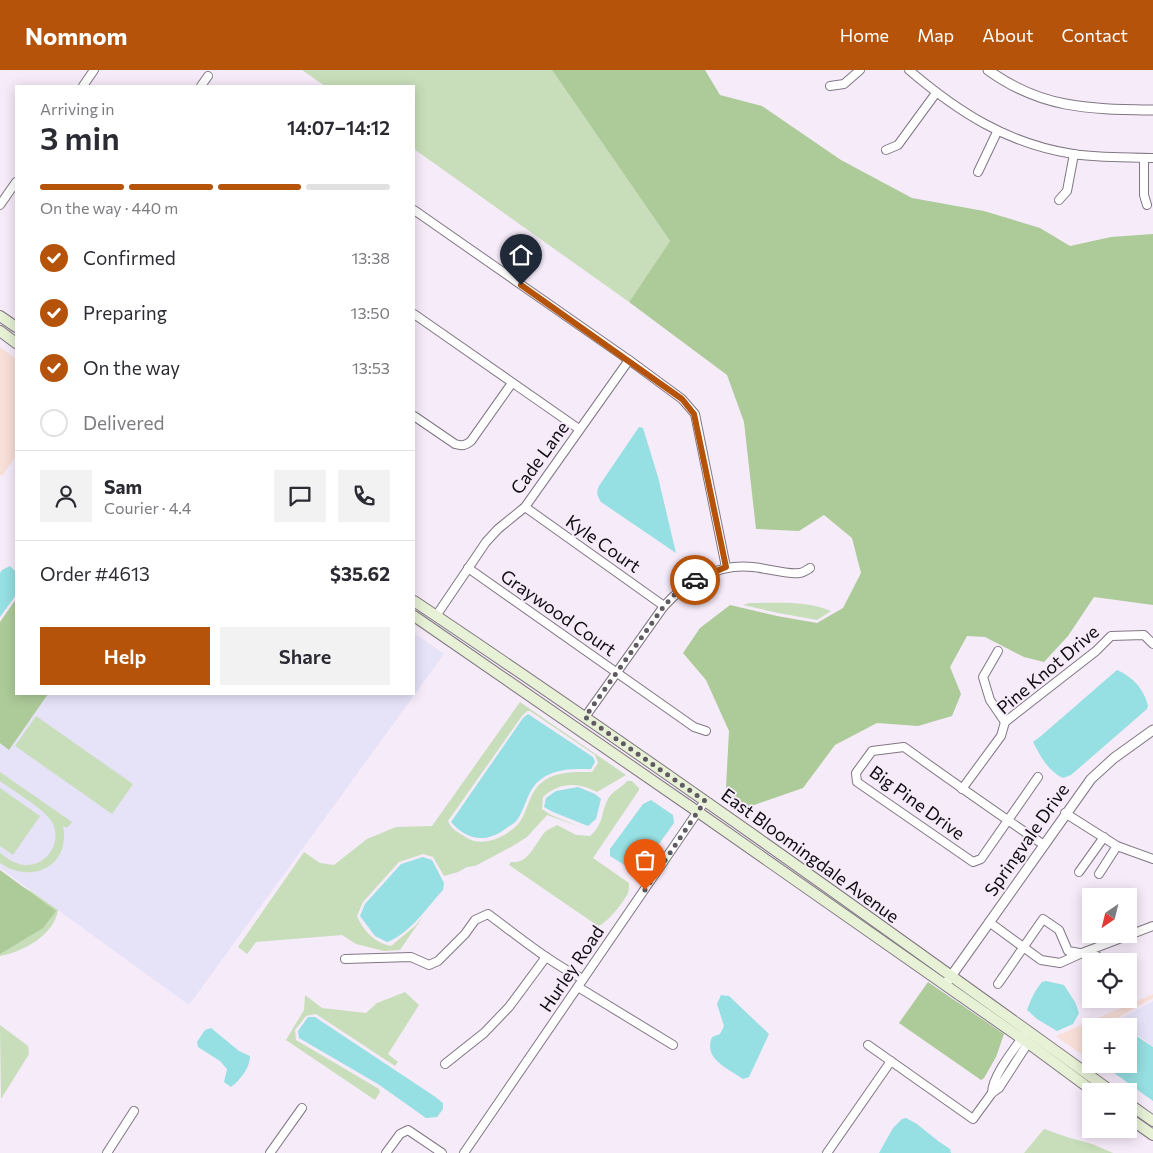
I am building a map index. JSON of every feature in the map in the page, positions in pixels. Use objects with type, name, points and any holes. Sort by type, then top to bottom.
[{"type":"main road","points":[[0,316],[15,326]]},
{"type":"main road","points":[[0,331],[15,342]]},
{"type":"main road","name":"East Bloomingdale Avenue","points":[[415,602],[705,801],[1026,1037],[1083,1083]]},
{"type":"main road","points":[[428,626],[436,616]]},
{"type":"main road","name":"East Bloomingdale Avenue","points":[[415,617],[698,812],[948,981]]},
{"type":"main road","points":[[522,690],[534,682]]},
{"type":"main road","name":"East Bloomingdale Avenue","points":[[1026,1037],[1098,1083]]},
{"type":"main road","points":[[1137,1110],[1153,1122]]},
{"type":"main road","points":[[1137,1124],[1153,1135]]},
{"type":"street","points":[[84,85],[94,70]]},
{"type":"street","points":[[830,86],[844,84],[860,70]]},
{"type":"street","points":[[909,70],[936,93],[997,132],[1030,144],[1074,154],[1153,158]]},
{"type":"street","points":[[988,70],[1023,91],[1058,103],[1084,108],[1153,110]]},
{"type":"street","points":[[202,85],[208,76]]},
{"type":"street","points":[[886,150],[898,145],[936,93]]},
{"type":"street","points":[[978,172],[997,132]]},
{"type":"street","points":[[1059,200],[1067,191],[1074,154]]},
{"type":"street","points":[[1144,158],[1144,195],[1147,205]]},
{"type":"street","points":[[0,205],[15,183]]},
{"type":"street","points":[[415,211],[682,399],[694,414],[726,567]]},
{"type":"street","points":[[415,315],[579,429]]},
{"type":"street","name":"Cade Lane","points":[[436,616],[498,528],[524,507],[629,360]]},
{"type":"street","points":[[415,417],[455,444],[461,446],[467,444],[512,383]]},
{"type":"street","name":"Kyle Court","points":[[524,507],[664,606]]},
{"type":"street","points":[[585,717],[664,606],[690,582],[726,567],[751,566],[798,574],[810,568]]},
{"type":"street","name":"Graywood Court","points":[[468,568],[694,727],[706,730]]},
{"type":"street","name":"Pine Knot Drive","points":[[962,789],[1001,736],[1006,722],[1096,651],[1111,636],[1144,635],[1153,644]]},
{"type":"street","points":[[998,651],[983,677],[990,700],[1006,722]]},
{"type":"street","name":"Springvale Drive","points":[[948,981],[1065,813],[1091,779],[1114,758],[1153,730]]},
{"type":"street","name":"Big Pine Drive","points":[[1038,777],[1008,820],[981,859],[973,862],[857,782],[856,773],[872,751],[904,747],[962,789],[1008,820],[1044,845]]},
{"type":"street","name":"Hurley Road","points":[[464,1153],[705,801]]},
{"type":"street","points":[[1065,813],[1118,846],[1153,859]]},
{"type":"street","points":[[1080,872],[1104,837]]},
{"type":"street","points":[[1099,874],[1118,846]]},
{"type":"street","points":[[345,959],[411,957],[430,964],[438,961],[465,934],[475,920],[488,914],[546,957],[583,979]]},
{"type":"street","points":[[998,984],[1043,919],[1059,930],[1068,951],[1086,953]]},
{"type":"street","points":[[989,922],[1041,960],[1060,963],[1082,952],[1153,926]]},
{"type":"street","points":[[445,1064],[484,1033],[509,1007],[546,957]]},
{"type":"street","points":[[578,987],[674,1044]]},
{"type":"street","points":[[868,1045],[973,1119],[992,1093],[994,1082],[1026,1037]]},
{"type":"street","points":[[827,1153],[891,1061]]},
{"type":"street","points":[[270,1153],[302,1108]]},
{"type":"street","points":[[107,1153],[134,1111]]},
{"type":"street","points":[[386,1153],[400,1134],[408,1130],[442,1153]]},
{"type":"shaded area","points":[[0,347],[15,358],[15,457],[2,476],[0,475]]},
{"type":"shaded area","points":[[415,634],[444,654],[415,694]]},
{"type":"shaded area","points":[[47,695],[414,695],[189,1005],[0,868],[0,743],[9,749]]},
{"type":"shaded area","points":[[1153,994],[1153,998],[1137,1007],[1137,1001]]},
{"type":"shaded area","points":[[1153,1001],[1153,1046],[1137,1035],[1137,1018],[1122,1018]]},
{"type":"shaded area","points":[[1121,1008],[1135,1008],[1118,1018],[1098,1018]]},
{"type":"shaded area","points":[[1082,1025],[1082,1055],[1056,1036]]},
{"type":"green space","points":[[302,70],[552,70],[670,241],[629,302],[415,150],[415,85],[324,85]]},
{"type":"green space","points":[[552,70],[705,70],[720,95],[762,106],[841,160],[912,198],[984,211],[1040,228],[1070,246],[1111,237],[1153,234],[1153,605],[1094,597],[1068,636],[1044,662],[1024,657],[985,637],[967,636],[950,667],[961,694],[952,716],[918,726],[877,723],[835,745],[803,788],[737,811],[726,787],[729,731],[706,680],[683,653],[700,628],[730,605],[817,623],[843,608],[861,573],[852,538],[824,515],[799,531],[756,529],[744,422],[727,375],[629,302],[670,241]]},
{"type":"green space","points":[[15,600],[15,695],[47,695],[9,750],[0,743],[0,622]]},
{"type":"green space","points":[[749,603],[801,604],[821,607],[831,611],[817,620],[743,605]]},
{"type":"green space","points":[[520,702],[626,775],[597,792],[583,786],[569,785],[556,788],[543,797],[542,809],[551,815],[581,827],[547,815],[527,837],[511,847],[475,866],[467,867],[444,876],[433,857],[423,854],[399,862],[363,902],[357,916],[370,936],[391,946],[415,926],[424,915],[400,950],[384,951],[356,944],[342,935],[256,942],[247,954],[238,947],[304,852],[320,863],[334,865],[367,839],[396,827],[432,826]],"holes":[[[527,711],[530,711],[595,755],[598,763],[592,772],[572,772],[546,779],[537,787],[525,813],[514,828],[495,839],[480,842],[473,841],[453,829],[448,821],[522,716]]]},
{"type":"green space","points":[[36,716],[133,784],[112,814],[15,746]]},
{"type":"green space","points":[[0,772],[72,822],[67,828],[63,826],[64,840],[61,852],[55,861],[46,868],[36,872],[24,872],[0,863],[0,853],[12,861],[24,865],[40,862],[51,852],[56,837],[52,822],[48,817],[36,806],[0,781]]},
{"type":"green space","points":[[627,781],[632,781],[639,790],[593,858],[629,883],[629,891],[614,913],[598,926],[509,865],[511,862],[518,862],[528,856],[546,831],[557,825],[576,835],[590,836],[600,824],[609,798]]},
{"type":"green space","points":[[0,788],[40,816],[13,855],[0,846]]},
{"type":"green space","points":[[0,870],[56,911],[43,928],[0,954]]},
{"type":"green space","points":[[0,877],[31,891],[58,910],[50,927],[36,941],[18,951],[0,956]]},
{"type":"green space","points":[[928,982],[1004,1034],[996,1057],[981,1080],[899,1023]]},
{"type":"green space","points":[[405,992],[419,1005],[388,1054],[398,1062],[395,1066],[316,1014],[306,1016],[295,1030],[296,1040],[379,1089],[380,1092],[375,1100],[286,1040],[304,1010],[305,995],[322,1008],[366,1013],[377,1003]]},
{"type":"green space","points":[[0,1025],[28,1046],[29,1054],[1,1099]]},
{"type":"green space","points":[[1044,1129],[1092,1144],[1113,1153],[1024,1153]]},
{"type":"water","points":[[639,427],[643,428],[658,477],[676,553],[601,502],[598,496],[599,486]]},
{"type":"water","points":[[10,566],[15,571],[15,596],[0,617],[0,573]]},
{"type":"water","points":[[1117,670],[1128,676],[1141,689],[1148,706],[1147,709],[1071,775],[1063,778],[1057,775],[1042,758],[1033,742]]},
{"type":"water","points":[[528,714],[593,757],[595,762],[591,769],[558,771],[546,776],[532,789],[523,810],[514,823],[493,836],[486,838],[471,837],[451,822],[523,718]]},
{"type":"water","points":[[578,787],[595,794],[601,799],[596,819],[588,826],[544,807],[546,798],[556,791]]},
{"type":"water","points":[[651,800],[673,815],[674,823],[640,870],[634,871],[610,856],[610,849],[643,804]]},
{"type":"water","points":[[423,857],[432,860],[444,883],[443,890],[418,919],[396,938],[387,942],[375,936],[360,916],[365,904],[401,864]]},
{"type":"water","points":[[1046,981],[1064,985],[1075,1002],[1079,1013],[1073,1024],[1057,1031],[1037,1019],[1027,1010],[1037,988],[1042,982]]},
{"type":"water","points":[[721,995],[729,996],[769,1034],[749,1077],[743,1079],[718,1062],[711,1051],[712,1037],[720,1034],[724,1026],[717,1004]]},
{"type":"water","points":[[308,1017],[315,1017],[434,1096],[443,1103],[443,1109],[437,1117],[426,1118],[378,1084],[299,1038],[298,1031]]},
{"type":"water","points":[[211,1028],[239,1051],[250,1056],[244,1073],[231,1087],[224,1082],[227,1069],[220,1061],[198,1047],[197,1042],[205,1030]]},
{"type":"water","points":[[1137,1036],[1153,1047],[1153,1101],[1137,1089],[1137,1083],[1128,1083],[1114,1073],[1137,1073]]},
{"type":"water","points":[[906,1118],[950,1149],[951,1153],[879,1153],[893,1128],[902,1119]]},
{"type":"way so far","points":[[645,890],[705,801],[585,717],[664,606],[677,592],[695,580]]},
{"type":"route","points":[[521,285],[682,399],[694,414],[726,567],[695,580]]}]
